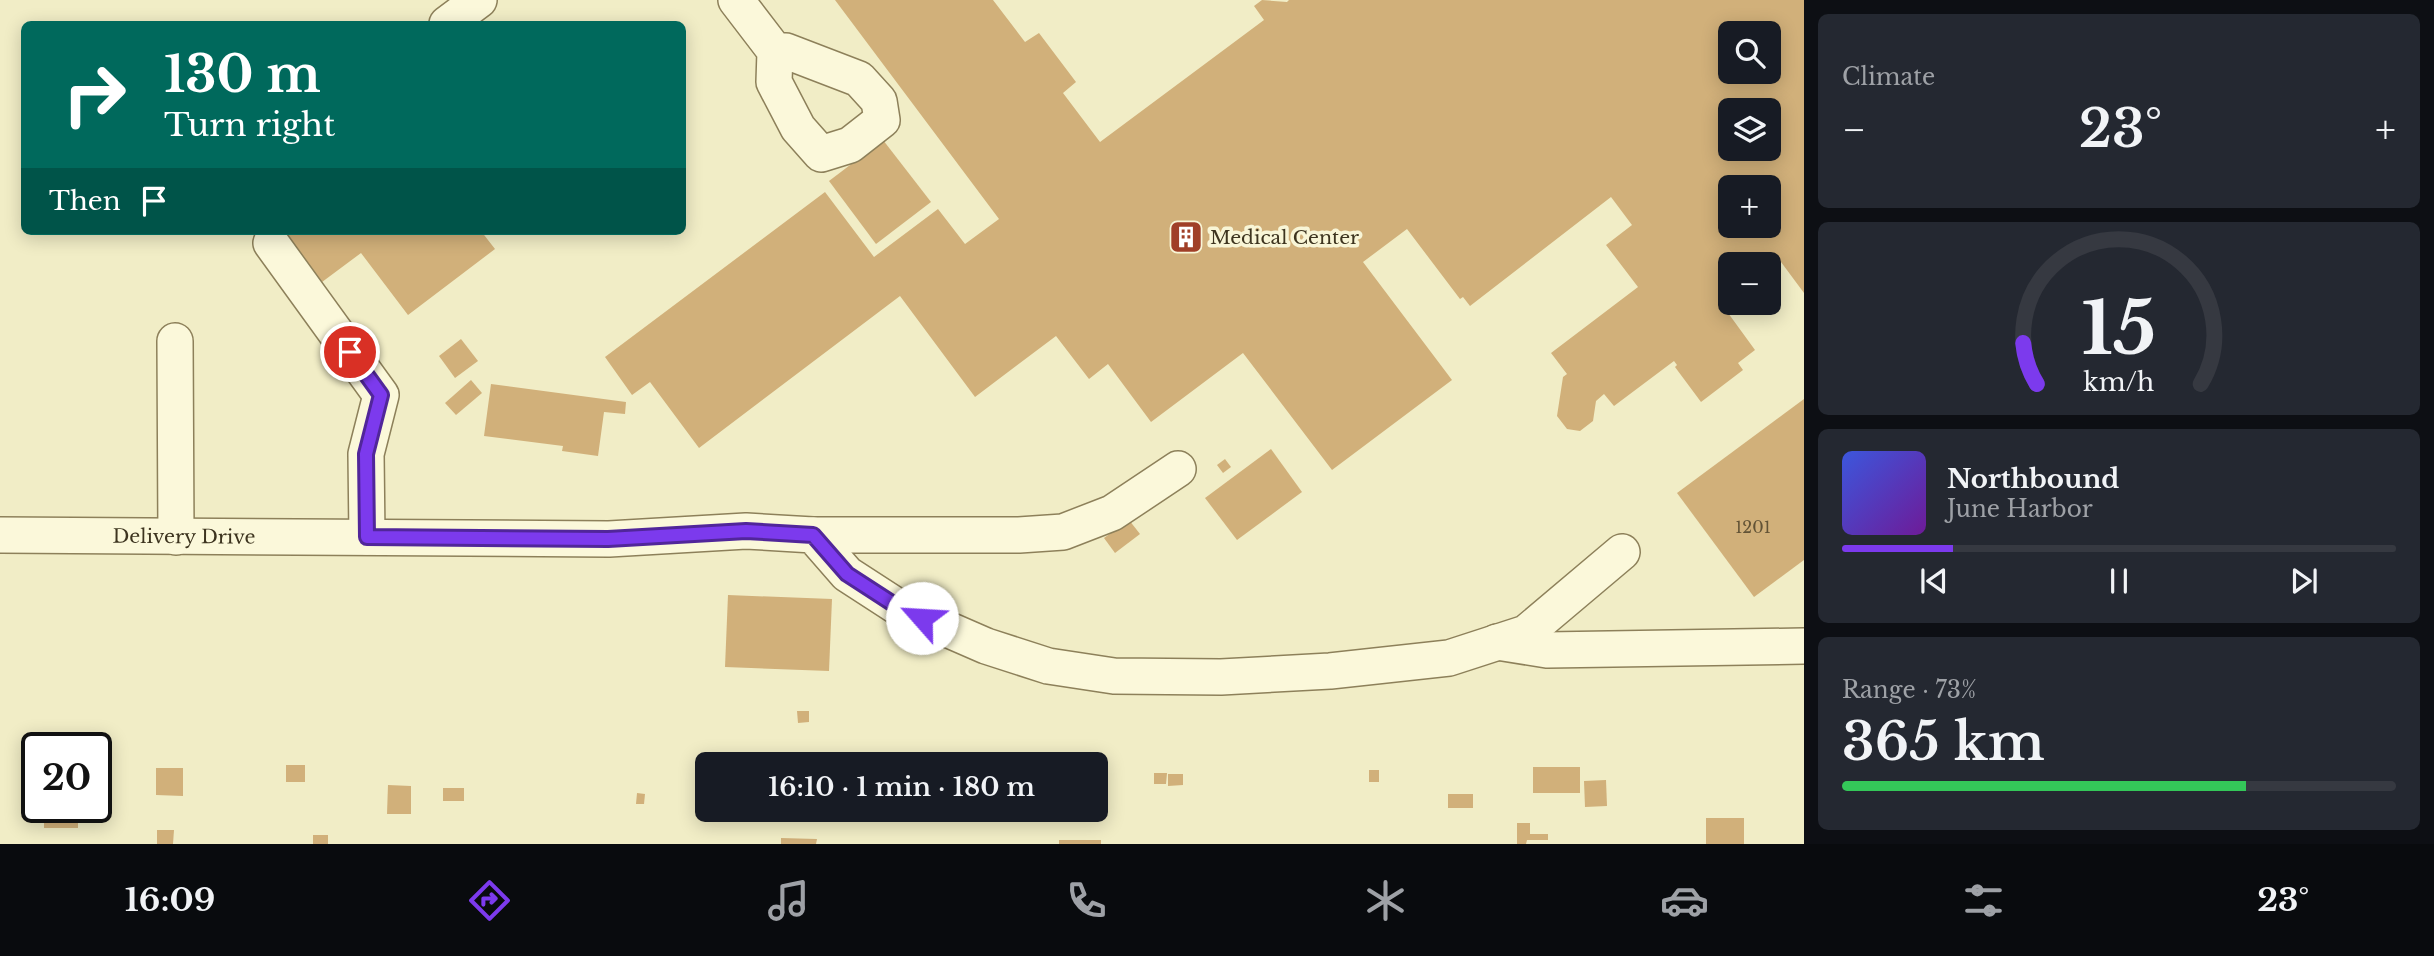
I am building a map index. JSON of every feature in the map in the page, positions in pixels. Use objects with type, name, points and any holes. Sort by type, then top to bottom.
[{"type":"lane","points":[[451,21],[479,0]]},
{"type":"lane","points":[[736,0],[775,51]]},
{"type":"lane","points":[[271,243],[381,395],[366,454],[367,537]]},
{"type":"lane","points":[[175,341],[176,537]]},
{"type":"lane","name":"Delivery Drive","points":[[0,534],[608,539],[746,531],[813,535],[1018,535],[1063,531],[1112,513],[1178,469]]},
{"type":"lane","points":[[813,535],[847,574],[901,609],[986,646],[1048,666],[1114,676],[1221,677],[1330,671],[1449,658],[1526,633],[1622,552]]},
{"type":"lane","points":[[1497,642],[1547,650],[1804,646]]},
{"type":"building","name":"Medical Center","points":[[835,0],[993,0],[1025,42],[1039,33],[1076,82],[1063,93],[1100,142],[1264,20],[1254,6],[1262,0],[1804,0],[1804,293],[1781,262],[1781,252],[1718,252],[1718,315],[1730,315],[1755,350],[1738,363],[1743,370],[1701,402],[1675,367],[1677,365],[1674,361],[1614,406],[1604,394],[1596,401],[1593,421],[1580,431],[1567,429],[1557,416],[1563,377],[1567,374],[1551,353],[1638,287],[1606,245],[1632,225],[1611,197],[1470,306],[1463,297],[1460,299],[1407,229],[1363,262],[1452,380],[1332,470],[1243,353],[1151,422],[1108,364],[1089,379],[1056,336],[975,397],[900,296],[699,448],[650,382],[632,395],[605,357],[825,192],[874,257],[938,209],[965,244],[999,219]]},
{"type":"building","points":[[883,140],[931,202],[876,244],[829,181]]},
{"type":"building","points":[[281,235],[484,235],[495,249],[408,315],[361,253],[318,285]]},
{"type":"building","points":[[461,339],[478,361],[455,378],[439,356]]},
{"type":"building","points":[[471,380],[482,393],[456,415],[445,403]]},
{"type":"building","points":[[491,384],[626,402],[625,414],[604,412],[598,456],[562,451],[563,446],[484,436]]},
{"type":"building","points":[[1804,399],[1804,560],[1754,597],[1677,493]]},
{"type":"building","points":[[1271,449],[1302,492],[1237,540],[1205,498]]},
{"type":"building","points":[[1225,459],[1231,467],[1223,473],[1217,465]]},
{"type":"building","points":[[1129,520],[1140,534],[1115,553],[1104,538]]},
{"type":"building","points":[[728,595],[832,599],[829,671],[725,667]]},
{"type":"building","points":[[797,711],[809,711],[809,722],[798,723]]},
{"type":"building","points":[[286,765],[305,765],[305,782],[286,782]]},
{"type":"building","points":[[1533,767],[1580,767],[1580,793],[1533,793]]},
{"type":"building","points":[[156,768],[183,768],[183,796],[156,795]]},
{"type":"building","points":[[1369,770],[1379,770],[1379,782],[1369,782]]},
{"type":"building","points":[[1154,773],[1167,773],[1166,784],[1154,784]]},
{"type":"building","points":[[1168,774],[1183,774],[1183,785],[1168,786]]},
{"type":"building","points":[[1606,780],[1607,806],[1585,807],[1584,781]]},
{"type":"building","points":[[388,785],[411,786],[411,814],[387,814]]},
{"type":"building","points":[[443,788],[464,788],[464,801],[443,801]]},
{"type":"building","points":[[637,793],[645,794],[644,804],[636,804]]},
{"type":"building","points":[[1448,794],[1473,794],[1473,808],[1448,808]]},
{"type":"building","points":[[1706,818],[1744,818],[1744,844],[1706,844]]},
{"type":"building","points":[[44,823],[78,823],[78,828],[44,828]]},
{"type":"building","points":[[1517,823],[1530,823],[1530,834],[1548,834],[1548,840],[1527,840],[1526,844],[1517,844]]},
{"type":"building","points":[[157,830],[174,830],[173,844],[157,844]]},
{"type":"building","points":[[313,835],[328,835],[328,844],[313,844]]},
{"type":"building","points":[[781,838],[817,839],[816,844],[781,844]]},
{"type":"building","points":[[1059,840],[1101,840],[1101,844],[1059,844]]},
{"type":"place","name":"Medical Center","points":[[1186,237]]},
{"type":"route","points":[[350,352],[381,395],[366,454],[367,537],[608,539],[746,531],[813,535],[847,574],[901,609],[922,618]]}]
